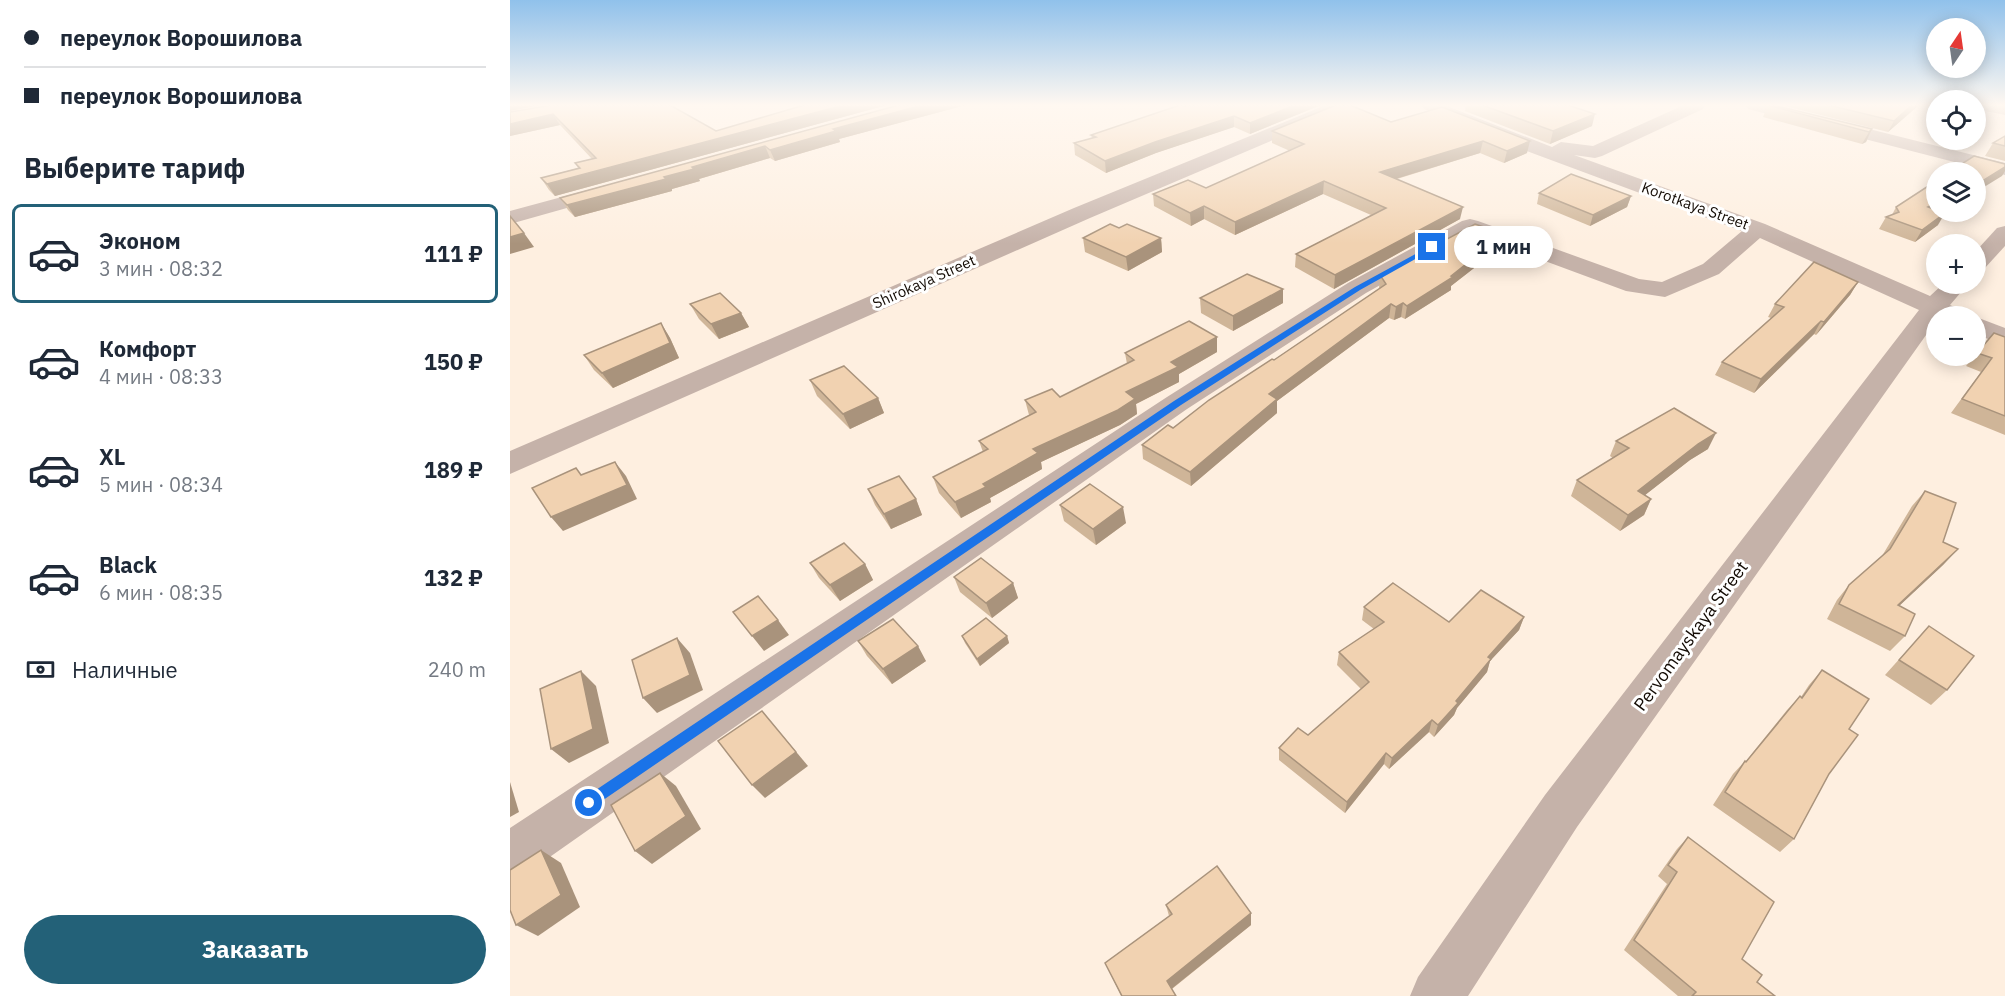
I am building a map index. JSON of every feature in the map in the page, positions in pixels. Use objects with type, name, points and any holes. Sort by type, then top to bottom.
[{"type":"street","name":"Shirokaya Street","points":[[510,463],[1082,213],[1229,151]]},
{"type":"street","name":"Korotkaya Street","points":[[1548,151],[1949,302]]},
{"type":"street","points":[[1936,151],[2005,169]]},
{"type":"street","points":[[510,218],[625,186]]},
{"type":"street","points":[[510,856],[1178,403],[1358,288],[1470,226],[1635,286],[1665,290],[1711,269],[1757,229]]},
{"type":"street","points":[[1986,253],[2005,233]]},
{"type":"street","name":"Pervomayskaya Street","points":[[1437,996],[1561,811],[1949,302]]},
{"type":"street","points":[[1986,329],[2005,338]]},
{"type":"building","points":[[590,151],[669,151],[547,184],[541,178],[580,168],[575,163],[596,158]]},
{"type":"building","points":[[730,151],[746,151],[692,167],[694,169],[664,177],[666,179],[567,205],[560,198]]},
{"type":"building","points":[[1089,151],[1130,151],[1105,161]]},
{"type":"building","points":[[1287,151],[1448,151],[1380,172],[1463,207],[1335,275],[1296,254],[1386,208],[1324,181],[1235,222],[1204,206],[1190,213],[1153,194],[1188,180],[1206,188]]},
{"type":"building","points":[[1974,156],[2005,164],[2005,167],[1986,179],[1986,162],[1965,162]]},
{"type":"building","points":[[1571,174],[1631,196],[1593,215],[1539,193]]},
{"type":"building","points":[[1926,188],[1926,222],[1933,222],[1922,230],[1886,217],[1899,212],[1896,207]]},
{"type":"building","points":[[510,216],[524,233],[510,237]]},
{"type":"building","points":[[1110,224],[1119,228],[1127,224],[1161,238],[1126,257],[1083,238]]},
{"type":"building","points":[[1475,224],[1504,234],[1451,276],[1453,277],[1407,306],[1403,303],[1396,307],[1391,304],[1269,394],[1277,399],[1190,472],[1142,445],[1168,425],[1173,428],[1209,400],[1272,359],[1274,360],[1386,284],[1380,275]]},
{"type":"building","points":[[1814,262],[1858,282],[1824,322],[1821,321],[1761,379],[1722,362],[1784,307],[1775,304]]},
{"type":"building","points":[[1247,274],[1283,289],[1233,316],[1200,298]]},
{"type":"building","points":[[720,293],[741,313],[711,324],[690,304]]},
{"type":"building","points":[[1189,321],[1217,337],[1171,362],[1178,367],[1126,392],[1135,399],[1118,410],[1033,449],[1038,453],[983,484],[986,487],[955,502],[933,477],[988,449],[979,441],[1036,412],[1025,400],[1052,389],[1060,397],[1134,360],[1125,353]]},
{"type":"building","points":[[661,323],[670,343],[602,373],[584,355]]},
{"type":"building","points":[[1994,333],[2005,337],[2005,416],[1962,399],[1992,358],[1986,356],[1986,342]]},
{"type":"building","points":[[844,366],[878,398],[843,414],[810,380]]},
{"type":"building","points":[[1674,408],[1716,433],[1698,444],[1638,491],[1651,499],[1628,515],[1577,480],[1629,448],[1616,441]]},
{"type":"building","points":[[615,462],[627,485],[551,517],[532,488],[576,468],[581,475]]},
{"type":"building","points":[[899,476],[916,499],[884,514],[868,489]]},
{"type":"building","points":[[1090,484],[1123,507],[1093,529],[1060,505]]},
{"type":"building","points":[[1925,491],[1956,503],[1943,542],[1958,549],[1898,605],[1915,614],[1905,636],[1839,604],[1849,585],[1890,549]]},
{"type":"building","points":[[844,543],[865,564],[830,585],[810,563]]},
{"type":"building","points":[[981,558],[1013,583],[986,603],[954,577]]},
{"type":"building","points":[[1393,583],[1449,622],[1481,590],[1524,617],[1488,657],[1491,659],[1456,701],[1458,703],[1438,725],[1432,720],[1392,758],[1386,753],[1347,802],[1279,748],[1298,728],[1308,735],[1369,682],[1339,652],[1384,622],[1364,607]]},
{"type":"building","points":[[758,596],[778,620],[752,636],[733,612]]},
{"type":"building","points":[[986,618],[1007,636],[977,659],[962,636]]},
{"type":"building","points":[[893,619],[918,646],[883,669],[858,641]]},
{"type":"building","points":[[1929,626],[1974,656],[1947,690],[1899,660]]},
{"type":"building","points":[[677,638],[690,675],[643,698],[632,660]]},
{"type":"building","points":[[1822,670],[1869,699],[1849,729],[1858,735],[1829,774],[1794,839],[1725,792],[1745,761],[1800,696],[1802,698]]},
{"type":"building","points":[[581,671],[593,729],[551,749],[540,689]]},
{"type":"building","points":[[762,711],[796,752],[752,785],[718,741]]},
{"type":"building","points":[[660,773],[686,816],[635,851],[611,805]]},
{"type":"building","points":[[1688,837],[1774,902],[1742,959],[1762,975],[1757,982],[1775,996],[1692,996],[1696,992],[1634,940],[1677,872],[1668,865]]},
{"type":"building","points":[[541,850],[561,895],[516,925],[510,910],[510,870]]},
{"type":"building","points":[[1217,866],[1251,913],[1167,981],[1176,996],[1122,996],[1105,963],[1172,914],[1166,905]]},
{"type":"route","points":[[589,803],[1178,403],[1358,288],[1432,247]]}]
